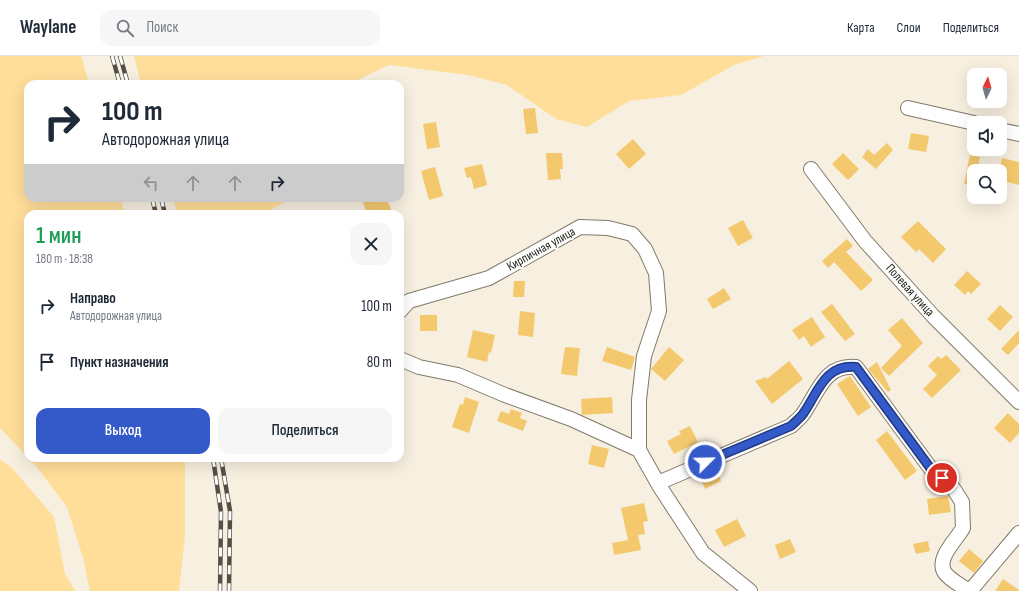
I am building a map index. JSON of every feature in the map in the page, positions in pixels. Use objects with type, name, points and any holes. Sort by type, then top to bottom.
[{"type":"street","points":[[908,108],[967,122]]},
{"type":"street","points":[[1007,131],[1019,134]]},
{"type":"street","name":"Полевая улица","points":[[811,169],[865,241],[933,316],[1019,402]]},
{"type":"street","name":"Кирпичная улица","points":[[404,307],[409,302],[489,278],[580,227],[608,228],[632,234],[645,249],[656,273],[659,311],[644,356],[639,400],[639,450],[658,483],[703,553],[750,591]]},
{"type":"street","points":[[404,361],[419,368],[458,375],[505,396],[571,419],[639,450]]},
{"type":"street","points":[[658,483],[791,426],[802,415],[828,375],[846,366],[856,367],[931,469],[953,488],[962,502],[963,528],[947,550],[942,562],[945,572],[969,591],[1019,533]]},
{"type":"shaded area","points":[[0,56],[81,56],[88,80],[24,80],[24,202],[121,202],[124,210],[24,210],[24,454],[0,428]]},
{"type":"shaded area","points":[[134,56],[764,56],[736,64],[681,95],[629,101],[587,127],[556,119],[507,85],[468,75],[389,65],[357,80],[140,80]]},
{"type":"shaded area","points":[[174,202],[285,202],[272,210],[176,210]]},
{"type":"shaded area","points":[[0,459],[13,469],[54,517],[65,574],[75,591],[0,591]]},
{"type":"shaded area","points":[[32,462],[185,462],[185,535],[179,591],[90,591],[83,558],[67,507]]},
{"type":"building","points":[[535,108],[538,133],[526,134],[523,109]]},
{"type":"building","points":[[436,122],[440,147],[427,149],[423,124]]},
{"type":"building","points":[[911,133],[929,136],[926,152],[908,149]]},
{"type":"building","points":[[633,139],[646,154],[629,169],[616,154]]},
{"type":"building","points":[[887,143],[893,150],[876,169],[862,157],[868,149],[874,155]]},
{"type":"building","points":[[546,153],[562,153],[563,169],[560,169],[561,179],[548,180]]},
{"type":"building","points":[[843,153],[859,169],[848,180],[832,164]]},
{"type":"building","points":[[970,156],[980,157],[978,164],[968,164]]},
{"type":"building","points":[[1002,158],[1019,162],[1019,185],[1007,182],[1007,164],[1001,164]]},
{"type":"building","points":[[482,164],[487,185],[474,189],[471,177],[467,178],[464,168]]},
{"type":"building","points":[[435,167],[443,196],[429,200],[421,171]]},
{"type":"building","points":[[967,170],[967,185],[964,184]]},
{"type":"building","points":[[363,202],[388,202],[391,210],[366,210]]},
{"type":"building","points":[[743,220],[753,238],[738,246],[728,228]]},
{"type":"building","points":[[918,221],[946,249],[933,263],[919,249],[916,252],[901,237]]},
{"type":"building","points":[[847,239],[853,246],[846,252],[873,280],[861,291],[834,262],[828,268],[822,261]]},
{"type":"building","points":[[967,271],[981,284],[971,294],[968,291],[965,295],[954,285]]},
{"type":"building","points":[[514,281],[525,281],[524,297],[513,297]]},
{"type":"building","points":[[724,288],[731,299],[713,309],[707,299]]},
{"type":"building","points":[[832,304],[855,334],[845,341],[821,312]]},
{"type":"building","points":[[1000,305],[1013,317],[1000,331],[987,319]]},
{"type":"building","points":[[520,311],[535,313],[533,337],[518,335]]},
{"type":"building","points":[[420,315],[437,315],[437,331],[420,331]]},
{"type":"building","points":[[812,317],[825,337],[811,347],[804,336],[799,340],[792,330]]},
{"type":"building","points":[[902,318],[923,343],[889,376],[881,368],[902,346],[888,330]]},
{"type":"building","points":[[473,330],[495,335],[491,353],[489,352],[487,362],[467,357]]},
{"type":"building","points":[[1019,330],[1019,343],[1008,355],[1001,349]]},
{"type":"building","points":[[565,347],[580,348],[577,376],[561,374]]},
{"type":"building","points":[[607,347],[635,357],[631,370],[602,361]]},
{"type":"building","points":[[669,347],[684,360],[665,381],[651,369]]},
{"type":"building","points":[[946,355],[961,370],[932,398],[923,389],[937,375],[928,366],[938,356],[941,359]]},
{"type":"building","points":[[789,361],[803,379],[772,404],[755,381],[766,377],[767,379]]},
{"type":"building","points":[[877,362],[891,390],[888,392],[868,369]]},
{"type":"building","points":[[850,376],[871,407],[858,416],[837,384]]},
{"type":"building","points":[[465,397],[479,402],[469,433],[452,427],[460,404],[463,405]]},
{"type":"building","points":[[612,397],[613,413],[582,415],[581,399]]},
{"type":"building","points":[[511,409],[522,413],[520,418],[527,421],[523,431],[497,421],[501,411],[509,414]]},
{"type":"building","points":[[1008,413],[1019,424],[1019,433],[1010,443],[994,428]]},
{"type":"building","points":[[690,426],[698,442],[674,454],[667,441],[681,434],[679,431]]},
{"type":"building","points":[[887,431],[917,471],[905,480],[876,440]]},
{"type":"building","points":[[592,445],[609,449],[604,468],[588,464]]},
{"type":"building","points":[[716,470],[721,481],[705,489],[700,477]]},
{"type":"building","points":[[948,496],[951,512],[929,515],[927,499]]},
{"type":"building","points":[[644,503],[648,521],[643,522],[645,534],[638,535],[641,550],[614,555],[612,543],[628,540],[621,508]]},
{"type":"building","points":[[737,519],[746,536],[724,547],[715,530]]},
{"type":"building","points":[[790,539],[796,552],[780,559],[775,545]]},
{"type":"building","points":[[928,541],[930,551],[916,554],[913,544]]},
{"type":"building","points":[[969,549],[983,561],[974,573],[959,561]]},
{"type":"building","points":[[1003,579],[1019,590],[1019,591],[995,591]]},
{"type":"railway","points":[[112,56],[119,80]]},
{"type":"railway","points":[[120,56],[127,80]]},
{"type":"railway","points":[[153,202],[155,210]]},
{"type":"railway","points":[[162,202],[164,210]]},
{"type":"railway","points":[[214,462],[221,512],[220,591]]},
{"type":"railway","points":[[222,462],[230,511],[229,591]]},
{"type":"route","points":[[705,462],[791,426],[802,415],[828,375],[846,366],[856,367],[872,387],[890,416],[931,469],[942,478]]}]
